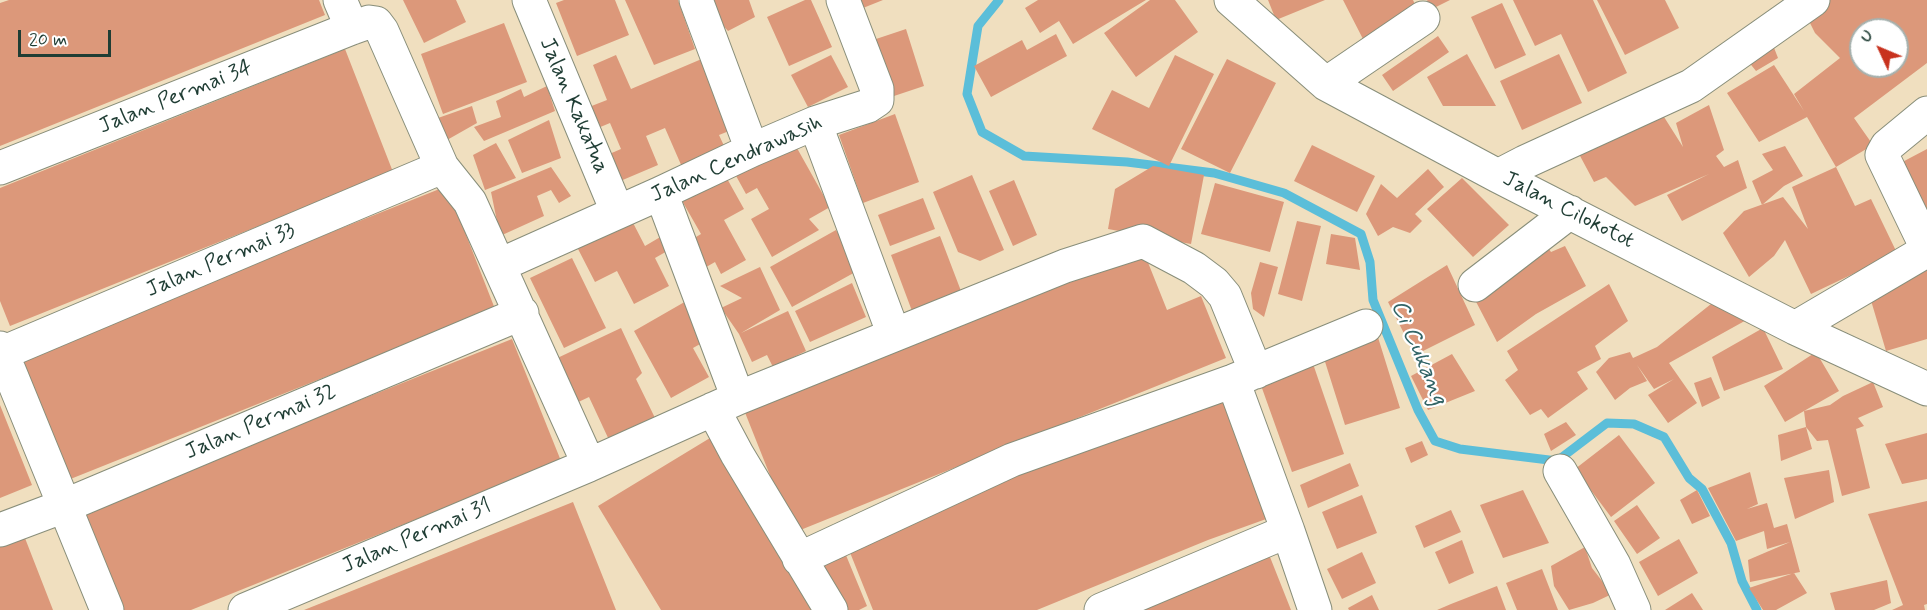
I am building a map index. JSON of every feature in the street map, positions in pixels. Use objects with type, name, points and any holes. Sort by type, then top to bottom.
[{"type":"street","name":"Jalan Kakatua","points":[[529,0],[617,211]]},
{"type":"street","points":[[696,0],[752,150]]},
{"type":"street","name":"Jalan Cendrawasih","points":[[500,265],[752,150],[815,123],[868,106],[877,100],[877,89],[843,0]]},
{"type":"street","name":"Jalan Cilokotot","points":[[1231,0],[1326,84],[1498,176],[1795,328],[1927,389]]},
{"type":"street","points":[[1498,176],[1691,86],[1813,0]]},
{"type":"street","name":"Jalan Permai 34","points":[[0,168],[346,14],[376,23],[382,31],[441,167]]},
{"type":"street","points":[[1326,84],[1423,18]]},
{"type":"street","points":[[1795,328],[1921,254],[1924,249],[1923,240],[1882,155],[1887,146],[1927,114]]},
{"type":"street","points":[[815,123],[894,335]]},
{"type":"street","points":[[441,167],[470,202],[589,465]]},
{"type":"street","name":"Jalan Permai 33","points":[[1,352],[441,167]]},
{"type":"street","points":[[661,193],[726,403],[737,454],[831,610]]},
{"type":"street","points":[[1475,285],[1570,212]]},
{"type":"street","name":"Jalan Permai 31","points":[[246,610],[589,465],[726,403],[1065,266],[1143,242],[1194,268],[1214,283],[1225,296],[1288,531],[1315,610]]},
{"type":"street","name":"Jalan Permai 32","points":[[0,530],[64,506],[522,313]]},
{"type":"street","points":[[799,559],[1012,460],[1245,376],[1366,326]]},
{"type":"street","points":[[1,352],[107,610]]},
{"type":"street","points":[[1560,471],[1614,565],[1634,610]]},
{"type":"street","points":[[1101,610],[1288,531]]},
{"type":"building","points":[[9,0],[319,0],[325,15],[0,146],[0,3]]},
{"type":"building","points":[[403,0],[456,0],[466,22],[424,43]]},
{"type":"building","points":[[564,0],[615,0],[629,35],[577,56],[556,3]]},
{"type":"building","points":[[625,0],[678,0],[695,49],[654,65]]},
{"type":"building","points":[[708,0],[749,0],[755,17],[728,31],[710,11]]},
{"type":"building","points":[[805,0],[811,0],[832,47],[789,66],[767,17]]},
{"type":"building","points":[[854,0],[883,0],[858,10]]},
{"type":"building","points":[[1038,0],[1146,0],[1073,44],[1059,21],[1040,33],[1025,8]]},
{"type":"building","points":[[1150,0],[1175,0],[1198,32],[1136,77],[1104,33]]},
{"type":"building","points":[[1268,0],[1325,0],[1276,20]]},
{"type":"building","points":[[1343,0],[1413,0],[1418,11],[1363,39]]},
{"type":"building","points":[[1427,0],[1450,0],[1432,9]]},
{"type":"building","points":[[1513,0],[1593,0],[1627,73],[1588,92],[1561,34],[1535,46]]},
{"type":"building","points":[[1597,0],[1665,0],[1679,28],[1625,55]]},
{"type":"building","points":[[1822,0],[1927,0],[1927,63],[1909,77],[1909,18],[1849,18],[1849,78],[1907,78],[1854,118],[1873,145],[1836,167],[1807,117],[1759,142],[1727,93],[1774,65],[1804,111],[1794,94],[1840,58],[1815,33],[1806,15]]},
{"type":"building","points":[[1502,3],[1526,55],[1495,69],[1471,17]]},
{"type":"building","points":[[504,23],[527,82],[443,114],[421,54]]},
{"type":"building","points":[[906,29],[924,86],[885,99],[867,42]]},
{"type":"building","points":[[1056,34],[1067,56],[991,97],[974,66],[1022,40],[1027,50]]},
{"type":"building","points":[[1438,36],[1449,52],[1393,91],[1382,75]]},
{"type":"building","points":[[1771,40],[1778,58],[1756,71],[1744,56]]},
{"type":"building","points":[[345,49],[393,172],[10,326],[0,301],[0,188]]},
{"type":"building","points":[[1467,54],[1496,106],[1443,106],[1427,77]]},
{"type":"building","points":[[1559,54],[1582,103],[1522,130],[1500,81]]},
{"type":"building","points":[[616,55],[631,89],[704,58],[734,129],[719,135],[725,148],[682,167],[665,128],[646,136],[658,165],[618,182],[607,155],[621,149],[610,123],[598,128],[589,107],[607,100],[593,65]]},
{"type":"building","points":[[831,55],[848,87],[808,107],[791,75]]},
{"type":"building","points":[[1175,55],[1214,74],[1169,166],[1092,129],[1112,90],[1149,108]]},
{"type":"building","points":[[1227,59],[1276,83],[1230,173],[1181,149]]},
{"type":"building","points":[[547,86],[555,111],[484,141],[474,127],[501,117],[496,101],[521,89],[524,97]]},
{"type":"building","points":[[1709,105],[1724,150],[1716,156],[1724,167],[1738,160],[1747,188],[1682,221],[1667,195],[1709,174],[1635,206],[1606,177],[1594,182],[1579,154],[1659,109],[1683,147],[1676,123]]},
{"type":"building","points":[[472,106],[477,123],[447,140],[438,118]]},
{"type":"building","points":[[895,114],[919,182],[863,203],[839,135]]},
{"type":"building","points":[[549,120],[561,158],[522,173],[508,140]]},
{"type":"building","points":[[793,141],[830,207],[809,219],[819,230],[772,257],[751,219],[769,209],[757,188],[746,194],[735,174]]},
{"type":"building","points":[[496,143],[516,178],[485,190],[473,155]]},
{"type":"building","points":[[1312,145],[1375,176],[1357,212],[1294,181]]},
{"type":"building","points":[[1785,146],[1803,176],[1784,186],[1762,205],[1752,181],[1773,170],[1762,154]]},
{"type":"building","points":[[1927,149],[1927,238],[1891,168]]},
{"type":"building","points":[[1153,166],[1204,175],[1191,244],[1108,229],[1115,189]]},
{"type":"building","points":[[551,167],[571,196],[559,203],[551,190],[537,196],[544,216],[500,236],[491,192]]},
{"type":"building","points":[[1836,167],[1855,206],[1871,199],[1897,253],[1811,294],[1785,240],[1774,256],[1749,277],[1723,233],[1744,211],[1783,197],[1808,229],[1792,187]]},
{"type":"building","points":[[1428,169],[1444,187],[1415,214],[1422,221],[1410,233],[1393,227],[1378,236],[1366,214],[1381,184],[1397,198]]},
{"type":"building","points":[[725,175],[744,209],[724,220],[746,260],[721,274],[715,262],[701,270],[686,243],[701,234],[681,199]]},
{"type":"building","points":[[972,175],[1004,250],[980,261],[958,252],[933,192]]},
{"type":"building","points":[[1462,178],[1509,225],[1473,257],[1427,209]]},
{"type":"building","points":[[1014,180],[1037,235],[1013,246],[989,191]]},
{"type":"building","points":[[1215,183],[1284,202],[1270,252],[1201,234]]},
{"type":"building","points":[[447,186],[495,309],[68,480],[19,357]]},
{"type":"building","points":[[923,198],[935,229],[890,246],[878,215]]},
{"type":"building","points":[[631,219],[645,246],[662,236],[669,250],[655,258],[669,286],[634,304],[617,271],[595,282],[577,247]]},
{"type":"building","points":[[1297,221],[1321,226],[1302,301],[1278,294]]},
{"type":"building","points":[[836,230],[859,270],[792,307],[770,267]]},
{"type":"building","points":[[1331,234],[1355,238],[1360,270],[1326,264]]},
{"type":"building","points":[[940,236],[961,291],[912,311],[891,255]]},
{"type":"building","points":[[1543,240],[1551,252],[1565,246],[1586,286],[1536,314],[1497,342],[1472,294]]},
{"type":"building","points":[[1141,245],[1167,310],[1201,296],[1226,358],[793,533],[742,405]]},
{"type":"building","points":[[572,258],[606,328],[564,348],[530,278]]},
{"type":"building","points":[[1260,262],[1278,267],[1264,317],[1253,309],[1251,293]]},
{"type":"building","points":[[1447,265],[1475,325],[1415,355],[1388,302]]},
{"type":"building","points":[[760,267],[780,310],[741,333],[788,311],[806,351],[773,367],[767,355],[752,362],[739,334],[721,308],[742,298],[720,286]]},
{"type":"building","points":[[1927,268],[1927,339],[1886,351],[1867,287]]},
{"type":"building","points":[[852,283],[866,317],[810,342],[795,311]]},
{"type":"building","points":[[1609,284],[1628,321],[1595,346],[1601,359],[1577,372],[1588,389],[1548,418],[1541,409],[1530,415],[1505,380],[1518,370],[1507,351]]},
{"type":"building","points":[[688,300],[709,339],[693,348],[709,377],[671,398],[634,331]]},
{"type":"building","points":[[1711,304],[1750,318],[1669,363],[1697,403],[1668,423],[1648,395],[1674,379],[1654,389],[1637,365],[1647,381],[1630,388],[1615,400],[1596,372],[1609,358],[1630,352],[1633,358],[1657,347]]},
{"type":"building","points":[[621,328],[642,373],[636,379],[656,420],[610,442],[589,397],[572,405],[551,361]]},
{"type":"building","points":[[1763,328],[1783,369],[1724,391],[1712,357]]},
{"type":"building","points":[[1376,331],[1400,408],[1345,425],[1321,349]]},
{"type":"building","points":[[512,339],[561,461],[191,610],[120,610],[81,512]]},
{"type":"building","points":[[1816,352],[1839,391],[1785,422],[1764,386]]},
{"type":"building","points":[[1452,354],[1475,391],[1428,410],[1411,376]]},
{"type":"building","points":[[1311,358],[1344,454],[1292,472],[1258,377]]},
{"type":"building","points":[[1711,377],[1720,398],[1702,407],[1694,383]]},
{"type":"building","points":[[1873,382],[1883,407],[1858,418],[1864,426],[1856,429],[1870,488],[1842,496],[1828,440],[1817,441],[1806,427],[1804,411],[1830,405],[1843,396]]},
{"type":"building","points":[[1230,386],[1280,514],[1208,540],[1037,610],[873,610],[845,540]]},
{"type":"building","points":[[0,405],[32,485],[0,498]]},
{"type":"building","points":[[1566,422],[1576,435],[1551,451],[1544,434]]},
{"type":"building","points":[[1806,427],[1812,449],[1781,461],[1778,435]]},
{"type":"building","points":[[1927,433],[1927,479],[1902,484],[1885,444]]},
{"type":"building","points":[[1619,435],[1655,483],[1611,517],[1575,469]]},
{"type":"building","points":[[710,438],[814,610],[661,610],[598,506]]},
{"type":"building","points":[[1422,441],[1428,455],[1411,463],[1405,448]]},
{"type":"building","points":[[1350,463],[1359,486],[1308,508],[1300,485]]},
{"type":"building","points":[[1829,470],[1834,502],[1795,519],[1784,478]]},
{"type":"building","points":[[1750,472],[1758,504],[1747,509],[1767,503],[1774,528],[1787,524],[1800,572],[1750,582],[1748,560],[1790,542],[1767,549],[1764,531],[1736,541],[1708,488]]},
{"type":"building","points":[[1523,490],[1549,543],[1503,558],[1480,505]]},
{"type":"building","points":[[1697,490],[1710,516],[1692,524],[1680,500]]},
{"type":"building","points":[[1362,495],[1377,533],[1337,549],[1322,512]]},
{"type":"building","points":[[1927,501],[1927,604],[1924,605],[1925,610],[1892,610],[1903,605],[1868,514]]},
{"type":"building","points":[[573,502],[616,610],[304,610],[359,588]]},
{"type":"building","points":[[1637,505],[1660,538],[1637,554],[1614,521]]},
{"type":"building","points":[[1451,510],[1461,532],[1424,548],[1415,526]]},
{"type":"building","points":[[23,533],[53,610],[0,610],[0,542]]},
{"type":"building","points":[[1679,539],[1698,573],[1658,596],[1639,562]]},
{"type":"building","points":[[1462,540],[1474,573],[1449,584],[1435,552]]},
{"type":"building","points":[[1585,547],[1592,568],[1612,594],[1593,603],[1569,610],[1554,586],[1551,566]]},
{"type":"building","points":[[843,548],[867,606],[859,610],[843,610],[816,564]]},
{"type":"building","points":[[1268,552],[1291,610],[1125,610]]},
{"type":"building","points":[[1362,552],[1376,583],[1342,599],[1327,569]]},
{"type":"building","points":[[1542,569],[1558,610],[1517,610],[1506,583]]},
{"type":"building","points":[[1794,573],[1807,593],[1776,610],[1763,610],[1749,588]]},
{"type":"building","points":[[1887,580],[1891,603],[1874,610],[1835,610],[1830,593]]},
{"type":"building","points":[[1497,586],[1506,610],[1437,610],[1451,604]]},
{"type":"building","points":[[1692,593],[1703,610],[1665,610]]},
{"type":"building","points":[[1372,595],[1379,610],[1349,610],[1348,608]]},
{"type":"waterway","name":"Ci Cukang","points":[[999,0],[978,26],[967,94],[982,132],[1024,156],[1127,162],[1214,173],[1284,193],[1361,234],[1370,262],[1373,300],[1418,410],[1435,441],[1460,449],[1557,461],[1607,423],[1634,424],[1664,437],[1689,478],[1702,489],[1731,543],[1742,581],[1757,610]]}]
